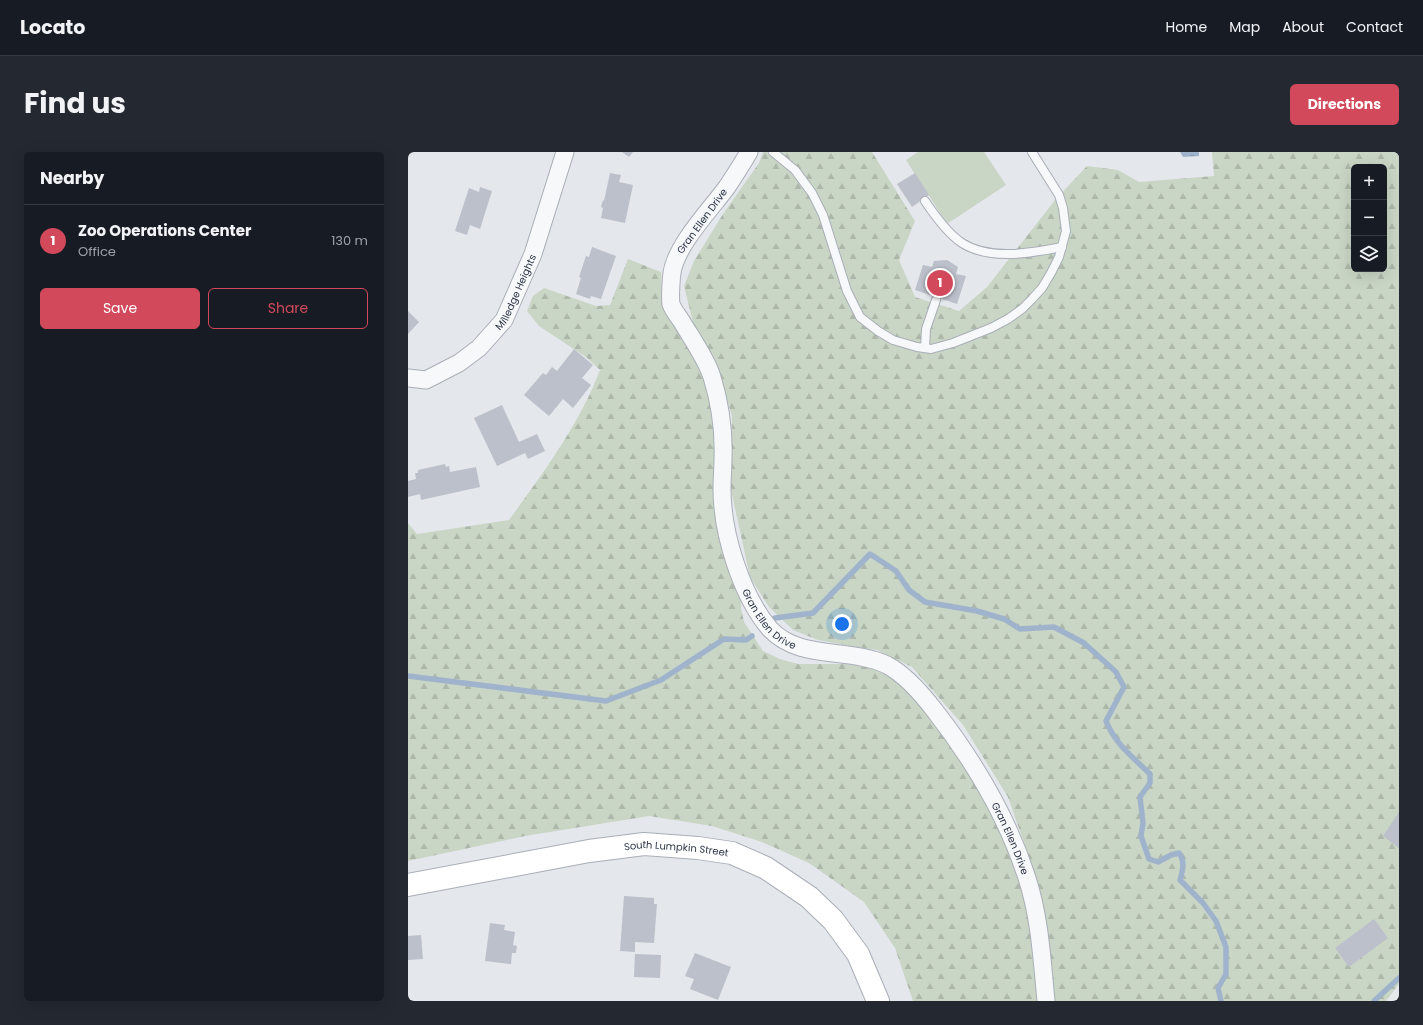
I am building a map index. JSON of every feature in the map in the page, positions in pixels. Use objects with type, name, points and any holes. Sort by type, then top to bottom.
[{"type":"main road","name":"South Lumpkin Street","points":[[408,885],[589,851],[644,844],[698,848],[732,854],[766,868],[803,892],[833,920],[858,954],[878,1001]]},
{"type":"street","name":"Milledge Heights","points":[[408,378],[426,380],[459,363],[479,348],[504,320],[533,254],[565,152]]},
{"type":"street","name":"Gran Ellen Drive","points":[[749,152],[728,185],[674,260],[671,276],[671,304],[710,372],[718,395],[722,418],[724,456],[722,488],[724,521],[738,569],[753,604],[761,618],[773,632],[802,648],[872,659],[888,666],[907,679],[927,700],[950,730],[975,769],[1001,816],[1015,845],[1028,880],[1037,919],[1046,1001]]},
{"type":"lane","points":[[773,152],[795,170],[812,193],[823,216],[847,290],[860,316],[878,331],[893,340],[931,349],[953,343],[991,328],[1014,315],[1042,288],[1051,274],[1059,257],[1066,231],[1063,208],[1059,195],[1032,152]]},
{"type":"lane","points":[[925,201],[945,228],[962,243],[981,250],[1014,255],[1062,247]]},
{"type":"lane","points":[[925,348],[926,329],[936,300]]},
{"type":"green space","points":[[763,152],[872,152],[915,221],[899,260],[915,297],[959,311],[987,287],[1055,200],[1087,166],[1118,170],[1139,182],[1214,176],[1212,152],[1399,152],[1399,984],[1386,1001],[1054,1001],[1040,889],[1008,797],[963,725],[912,667],[877,650],[818,640],[793,630],[769,607],[750,577],[731,490],[732,416],[718,373],[695,330],[684,286],[694,261],[723,214],[759,163]]},
{"type":"green space","points":[[918,152],[984,152],[1006,185],[947,224],[906,160]]},
{"type":"green space","points":[[628,259],[661,272],[662,295],[666,306],[704,378],[712,402],[714,427],[714,497],[742,594],[741,608],[744,622],[763,651],[780,659],[798,664],[845,664],[865,666],[881,672],[896,681],[915,697],[945,736],[974,782],[1008,847],[1021,884],[1029,920],[1039,1001],[913,1001],[895,948],[864,902],[809,863],[762,842],[712,826],[649,816],[525,836],[408,861],[408,523],[417,534],[509,520],[571,429],[582,410],[600,370],[586,357],[539,326],[527,311],[533,296],[544,288],[596,306],[610,305]]},
{"type":"water","points":[[1180,152],[1199,152],[1199,156],[1183,157]]},
{"type":"building","points":[[622,152],[633,152],[629,157]]},
{"type":"building","points":[[610,173],[621,175],[619,182],[633,185],[625,223],[601,218],[603,208],[601,207],[603,200],[604,201]]},
{"type":"building","points":[[915,173],[929,195],[912,207],[897,184]]},
{"type":"building","points":[[480,187],[492,191],[480,229],[470,225],[467,235],[455,231],[469,188],[479,192]]},
{"type":"building","points":[[592,247],[616,256],[601,299],[591,296],[590,299],[576,294],[581,278],[579,277],[586,256],[589,257]]},
{"type":"building","points":[[947,260],[958,267],[956,274],[966,276],[957,304],[915,290],[923,265],[932,267],[934,261]]},
{"type":"building","points":[[408,311],[419,322],[408,334]]},
{"type":"building","points":[[574,349],[593,365],[582,378],[591,385],[573,408],[563,399],[549,416],[524,395],[543,373],[546,375],[552,367],[557,371]]},
{"type":"building","points":[[502,405],[519,442],[537,434],[545,451],[528,459],[525,453],[497,466],[474,418]]},
{"type":"building","points":[[445,464],[446,467],[449,466],[450,472],[476,467],[480,487],[421,500],[420,494],[408,497],[408,481],[416,479],[415,473],[418,473],[418,470]]},
{"type":"building","points":[[1399,812],[1399,848],[1383,836]]},
{"type":"building","points":[[624,896],[654,898],[654,904],[657,904],[654,943],[635,942],[635,952],[620,951]]},
{"type":"building","points":[[1374,919],[1388,938],[1349,967],[1335,948]]},
{"type":"building","points":[[490,923],[505,925],[504,930],[515,932],[513,945],[517,946],[516,953],[512,953],[511,964],[485,961]]},
{"type":"building","points":[[421,935],[423,959],[408,960],[408,936]]},
{"type":"building","points":[[695,953],[731,967],[718,1000],[690,989],[694,979],[685,976]]},
{"type":"building","points":[[635,954],[661,955],[660,978],[634,977]]},
{"type":"waterway","points":[[775,618],[813,613],[870,554],[896,571],[909,590],[925,602],[977,611],[1004,619],[1020,629],[1054,627],[1084,643],[1116,672],[1124,687],[1106,721],[1114,737],[1150,774],[1150,783],[1140,797],[1143,823],[1141,836],[1149,859],[1158,862],[1171,855],[1179,853],[1183,866],[1180,880],[1203,903],[1216,921],[1226,947],[1226,974],[1218,988],[1221,1001]]},
{"type":"waterway","points":[[408,676],[606,701],[661,680],[724,639],[746,640],[752,636]]},
{"type":"waterway","points":[[1374,1001],[1399,978]]},
{"type":"place","name":"Zoo Operations Center","points":[[940,283]]}]
